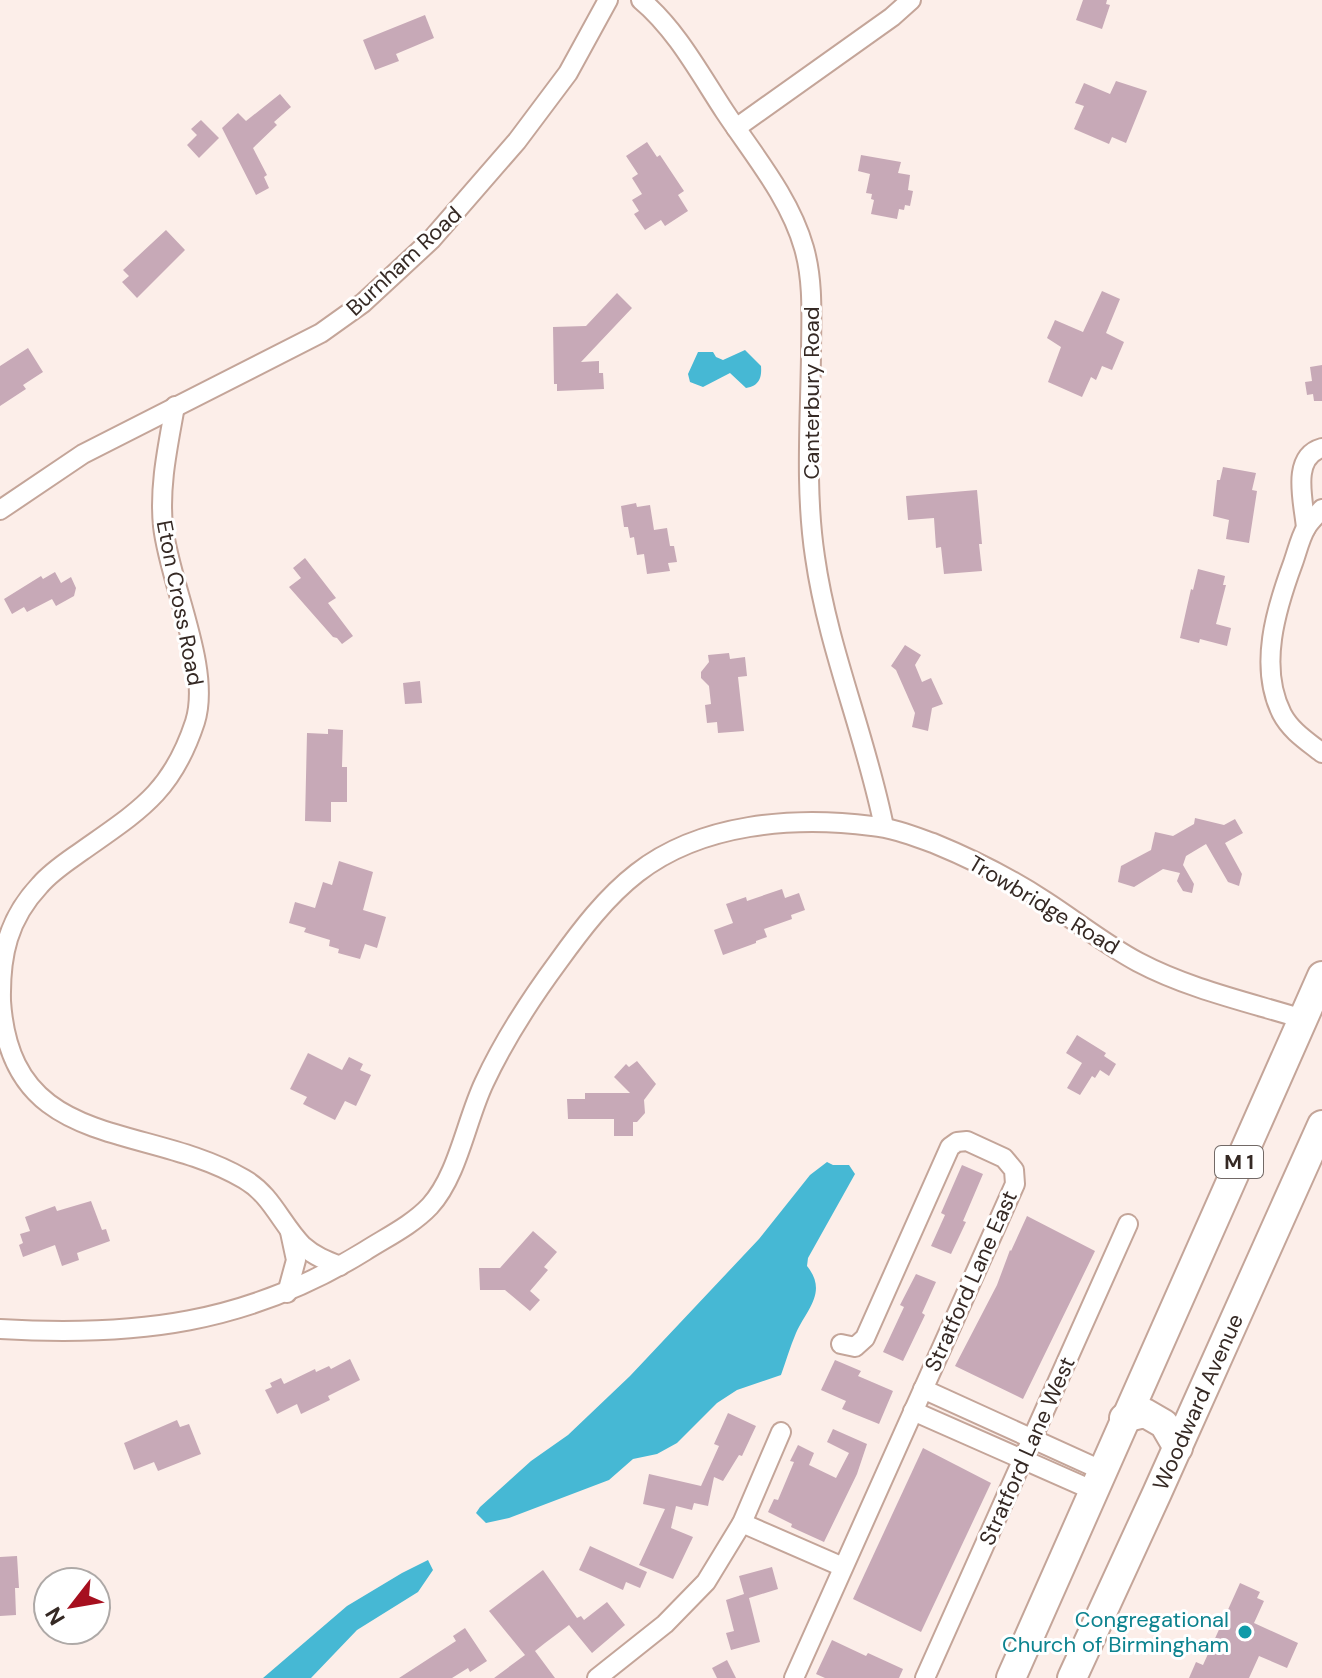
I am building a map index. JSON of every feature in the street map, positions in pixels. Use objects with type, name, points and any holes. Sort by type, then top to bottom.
[{"type":"main road","name":"M 1","points":[[1011,1678],[1322,976]]},
{"type":"main road","name":"Woodward Avenue","points":[[1072,1678],[1322,1125]]},
{"type":"main road","points":[[1124,1418],[1145,1413],[1164,1424],[1178,1448]]},
{"type":"street","name":"Burnham Road","points":[[0,510],[73,460],[330,328],[395,275],[449,221],[527,129],[568,73],[608,0]]},
{"type":"street","name":"Canterbury Road","points":[[641,0],[665,25],[790,213],[808,265],[812,298],[809,470],[814,549],[833,642],[872,771],[884,827]]},
{"type":"street","points":[[736,128],[892,17],[911,0]]},
{"type":"street","name":"Eton Cross Road","points":[[175,406],[162,488],[163,525],[171,570],[195,661],[199,696],[197,713],[182,753],[160,791],[51,874],[38,886],[15,918],[2,957],[4,1031],[22,1077],[51,1105],[87,1124],[203,1160],[231,1172],[265,1196],[310,1252],[340,1266]]},
{"type":"street","points":[[1306,528],[1303,464],[1311,453],[1322,448]]},
{"type":"street","points":[[1317,747],[1295,731],[1281,712],[1271,662],[1279,605],[1306,528],[1322,509]]},
{"type":"street","name":"Trowbridge Road","points":[[0,1329],[64,1332],[132,1329],[214,1315],[287,1293],[340,1266],[409,1223],[436,1199],[447,1180],[485,1080],[525,1008],[582,929],[633,876],[673,850],[723,832],[807,824],[884,827],[946,848],[999,873],[1151,968],[1209,990],[1303,1019]]},
{"type":"street","name":"Stratford Lane East","points":[[794,1678],[1015,1184],[1014,1170],[1004,1158],[967,1141],[950,1147],[865,1338],[855,1347],[841,1344]]},
{"type":"street","name":"Stratford Lane West","points":[[925,1678],[1128,1224]]},
{"type":"street","name":"Eton Cross Road","points":[[287,1226],[296,1255],[287,1293]]},
{"type":"street","points":[[923,1389],[1032,1439],[1097,1480]]},
{"type":"street","points":[[913,1411],[1023,1459],[1097,1480]]},
{"type":"street","points":[[597,1678],[665,1624],[696,1594],[723,1557],[742,1523],[781,1432]]},
{"type":"street","points":[[742,1523],[843,1567]]},
{"type":"water","points":[[745,350],[761,366],[760,378],[754,385],[746,388],[730,373],[703,387],[690,382],[688,374],[698,352],[713,352],[723,360]]},
{"type":"water","points":[[827,1162],[849,1165],[855,1174],[808,1258],[807,1266],[813,1275],[816,1292],[796,1333],[781,1375],[737,1390],[717,1403],[677,1443],[657,1454],[633,1459],[609,1480],[509,1518],[486,1523],[476,1513],[480,1507],[531,1461],[568,1435],[630,1376],[759,1239],[810,1175]]},
{"type":"water","points":[[428,1560],[433,1570],[418,1592],[357,1630],[311,1678],[263,1678],[347,1606]]},
{"type":"building","points":[[1083,0],[1107,0],[1106,4],[1110,5],[1102,29],[1076,20]]},
{"type":"building","points":[[425,15],[434,38],[396,54],[399,61],[375,70],[363,40]]},
{"type":"building","points":[[1116,81],[1147,91],[1126,143],[1112,137],[1109,144],[1074,129],[1084,106],[1075,103],[1084,83],[1110,94]]},
{"type":"building","points":[[280,94],[291,107],[253,148],[267,175],[264,177],[269,188],[256,195],[222,128],[238,113],[246,121]]},
{"type":"building","points":[[201,120],[219,138],[199,158],[187,145],[197,135],[191,129]]},
{"type":"building","points":[[647,142],[657,157],[660,155],[684,191],[678,195],[688,211],[665,226],[661,220],[645,230],[634,214],[639,211],[632,200],[642,194],[632,178],[638,174],[626,156]]},
{"type":"building","points":[[861,155],[901,162],[898,173],[910,175],[908,190],[913,191],[910,206],[899,209],[897,219],[871,214],[874,200],[871,199],[872,194],[866,193],[870,174],[858,171]]},
{"type":"building","points":[[166,230],[185,250],[137,298],[122,282],[129,276],[123,270]]},
{"type":"building","points":[[1102,291],[1120,299],[1106,333],[1124,342],[1112,370],[1102,366],[1096,380],[1091,377],[1082,397],[1048,382],[1061,347],[1047,338],[1055,320],[1083,332]]},
{"type":"building","points":[[617,293],[632,308],[581,362],[599,361],[604,389],[557,391],[557,384],[554,384],[553,327],[586,326]]},
{"type":"building","points":[[28,348],[43,372],[23,385],[26,389],[0,406],[0,366]]},
{"type":"building","points":[[1322,365],[1322,401],[1314,401],[1313,394],[1307,395],[1305,382],[1312,381],[1310,367]]},
{"type":"building","points":[[1223,467],[1256,473],[1252,490],[1257,491],[1249,543],[1226,539],[1229,520],[1213,516],[1217,480],[1220,480]]},
{"type":"building","points":[[977,490],[982,571],[944,574],[941,547],[936,548],[934,518],[908,520],[906,496]]},
{"type":"building","points":[[636,503],[637,507],[650,505],[654,530],[667,528],[677,562],[668,563],[670,571],[647,574],[644,554],[637,555],[634,537],[630,538],[628,527],[624,527],[621,506]]},
{"type":"building","points":[[305,558],[336,598],[328,603],[353,636],[342,644],[289,587],[301,578],[293,568]]},
{"type":"building","points":[[1198,569],[1225,576],[1223,585],[1226,585],[1216,624],[1231,628],[1227,646],[1180,638]]},
{"type":"building","points":[[55,572],[61,583],[71,577],[76,588],[74,596],[56,606],[52,599],[27,612],[24,607],[12,614],[4,599],[41,576],[43,579]]},
{"type":"building","points":[[905,645],[921,655],[915,665],[922,682],[931,678],[943,704],[932,708],[928,731],[912,727],[915,713],[896,670],[891,666]]},
{"type":"building","points":[[729,653],[730,659],[745,657],[747,676],[738,677],[744,731],[718,733],[717,722],[707,723],[705,705],[711,704],[709,686],[701,678],[701,672],[709,662],[708,655]]},
{"type":"building","points":[[420,681],[422,703],[405,704],[403,683]]},
{"type":"building","points":[[328,729],[343,730],[342,767],[347,767],[347,802],[331,802],[331,822],[305,821],[307,733],[328,734]]},
{"type":"building","points":[[1195,818],[1224,825],[1235,819],[1243,833],[1225,843],[1242,874],[1239,886],[1228,882],[1206,844],[1186,856],[1183,865],[1194,884],[1192,893],[1183,891],[1177,881],[1180,873],[1163,869],[1134,887],[1118,882],[1121,866],[1151,850],[1155,832],[1173,836],[1194,824]]},
{"type":"building","points":[[339,861],[373,872],[363,910],[386,917],[377,948],[365,944],[360,959],[338,953],[339,949],[329,946],[330,940],[304,932],[306,928],[289,923],[295,902],[315,908],[323,882],[332,885]]},
{"type":"building","points":[[782,889],[785,898],[799,893],[805,910],[791,915],[792,919],[764,929],[767,937],[723,955],[714,930],[733,923],[726,904],[746,897],[747,901]]},
{"type":"building","points":[[1077,1035],[1106,1053],[1104,1056],[1116,1064],[1109,1076],[1100,1070],[1095,1078],[1092,1076],[1080,1095],[1067,1088],[1082,1063],[1066,1053]]},
{"type":"building","points":[[308,1053],[342,1070],[349,1057],[363,1064],[360,1070],[371,1075],[356,1106],[345,1101],[335,1120],[303,1104],[307,1097],[290,1089]]},
{"type":"building","points":[[637,1061],[656,1084],[644,1100],[645,1113],[633,1122],[633,1136],[614,1136],[614,1119],[568,1119],[567,1099],[585,1099],[585,1093],[630,1093],[614,1077],[626,1064],[629,1067]]},
{"type":"building","points":[[962,1165],[983,1174],[951,1254],[931,1246],[945,1215],[941,1213]]},
{"type":"building","points":[[91,1201],[102,1230],[106,1229],[110,1241],[77,1253],[79,1260],[62,1266],[55,1245],[23,1257],[19,1245],[23,1243],[20,1234],[30,1231],[25,1217],[55,1206],[57,1211]]},
{"type":"building","points":[[1027,1216],[1095,1251],[1023,1399],[955,1366],[997,1285]]},
{"type":"building","points":[[533,1231],[557,1252],[544,1267],[548,1270],[530,1291],[540,1300],[530,1311],[505,1290],[480,1290],[479,1268],[500,1268]]},
{"type":"building","points":[[916,1274],[936,1282],[922,1313],[925,1315],[903,1361],[883,1352],[904,1307],[900,1305]]},
{"type":"building","points":[[350,1359],[360,1380],[301,1414],[297,1404],[277,1414],[265,1390],[272,1387],[270,1383],[281,1378],[284,1384],[315,1369],[316,1372],[329,1366],[331,1369]]},
{"type":"building","points":[[835,1360],[861,1371],[858,1376],[893,1391],[879,1424],[842,1409],[846,1401],[821,1390]]},
{"type":"building","points":[[728,1413],[756,1426],[742,1456],[739,1455],[723,1481],[714,1477],[708,1506],[694,1503],[692,1510],[676,1506],[671,1528],[693,1537],[673,1579],[639,1565],[665,1509],[643,1504],[649,1474],[701,1486],[719,1446],[714,1444]]},
{"type":"building","points":[[177,1420],[180,1427],[189,1424],[201,1454],[158,1471],[154,1462],[134,1470],[124,1443]]},
{"type":"building","points":[[833,1429],[867,1444],[857,1474],[824,1542],[768,1512],[774,1499],[778,1500],[798,1445],[814,1453],[809,1465],[836,1478],[849,1453],[827,1442]]},
{"type":"building","points":[[923,1448],[991,1483],[921,1632],[853,1599]]},
{"type":"building","points":[[590,1546],[647,1572],[640,1588],[626,1582],[623,1590],[579,1570]]},
{"type":"building","points":[[17,1556],[19,1588],[15,1588],[16,1615],[0,1616],[0,1557]]},
{"type":"building","points":[[772,1567],[778,1589],[749,1598],[760,1642],[731,1650],[726,1633],[734,1631],[726,1600],[744,1594],[739,1576]]},
{"type":"building","points":[[543,1570],[577,1618],[581,1616],[584,1620],[607,1602],[625,1625],[592,1653],[569,1625],[545,1643],[535,1651],[555,1678],[494,1678],[525,1655],[489,1611]]},
{"type":"building","name":"Congregational Church of Birmingham","points":[[1240,1583],[1260,1592],[1257,1598],[1264,1601],[1254,1623],[1298,1643],[1287,1668],[1259,1656],[1249,1678],[1189,1678],[1196,1662],[1203,1665]]},
{"type":"building","points":[[465,1628],[487,1661],[470,1672],[468,1668],[452,1678],[399,1678],[456,1641],[453,1636]]},
{"type":"building","points":[[832,1640],[903,1669],[899,1678],[825,1678],[816,1674]]},
{"type":"building","points":[[727,1660],[736,1678],[717,1678],[712,1668]]},
{"type":"place","name":"Congregational Church of Birmingham","points":[[1245,1632]]}]
